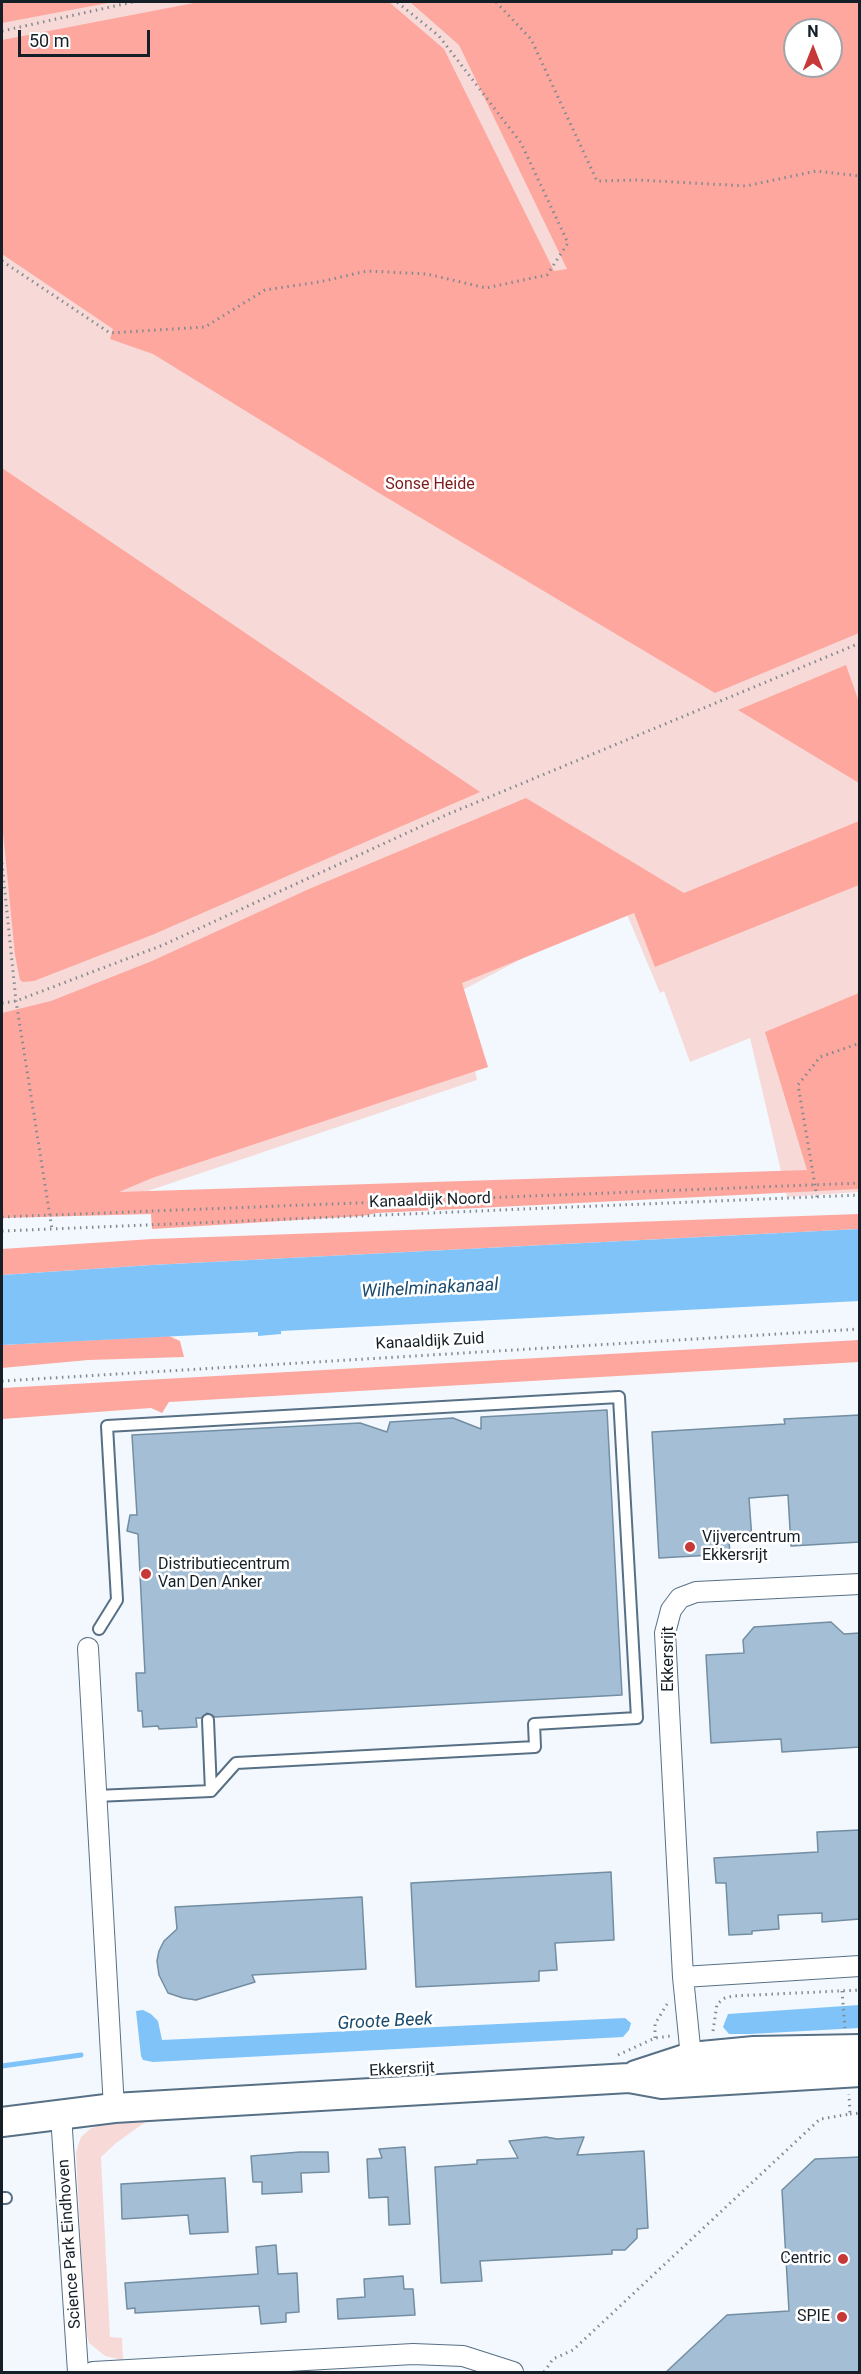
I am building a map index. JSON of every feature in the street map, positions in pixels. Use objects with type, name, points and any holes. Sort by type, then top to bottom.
[{"type":"main road","name":"Ekkersrijt","points":[[2,2122],[114,2108],[629,2078],[691,2057],[754,2051],[853,2057]]},
{"type":"street","name":"Ekkersrijt","points":[[691,2057],[683,1977],[665,1633],[670,1610],[680,1598],[696,1592],[860,1584]]},
{"type":"street","points":[[88,1648],[114,2108]]},
{"type":"street","points":[[683,1977],[860,1966]]},
{"type":"street","name":"Science Park Eindhoven","points":[[61,2115],[78,2373]]},
{"type":"street","points":[[93,2373],[413,2354],[464,2356],[513,2373]]},
{"type":"lane","points":[[96,1796],[211,1791],[236,1763],[535,1747],[534,1724],[637,1718],[619,1397],[107,1426],[117,1600],[99,1629]]},
{"type":"lane","points":[[208,1720],[211,1791]]},
{"type":"path","points":[[2,31],[133,2]]},
{"type":"path","points":[[2,261],[111,333],[205,327],[265,290],[319,282],[367,271],[427,274],[486,288],[547,276],[568,243],[521,143],[439,36],[396,2]]},
{"type":"path","points":[[496,2],[531,39],[597,181],[639,180],[746,186],[816,171],[860,176]]},
{"type":"path","points":[[2,1003],[16,1001],[163,945],[446,815],[860,643]]},
{"type":"path","points":[[2,863],[16,1001],[52,1228]]},
{"type":"path","points":[[817,1197],[798,1085],[820,1057],[860,1043]]},
{"type":"path","points":[[2,1217],[860,1183]]},
{"type":"path","name":"Kanaaldijk Noord","points":[[2,1231],[860,1195]]},
{"type":"path","name":"Kanaaldijk Zuid","points":[[2,1381],[860,1329]]},
{"type":"path","points":[[842,1990],[853,2057],[850,2114]]},
{"type":"path","points":[[609,2057],[655,2038],[691,2057],[713,2031],[717,2004],[725,1998],[860,1990]]},
{"type":"path","points":[[544,2373],[553,2359],[573,2350],[820,2119],[860,2113]]},
{"type":"green space","name":"Sonse Heide","points":[[2,2],[859,2],[859,1192],[787,1197],[750,1038],[690,1062],[664,991],[660,993],[623,905],[459,992],[477,1080],[130,1197],[2,1206]]},
{"type":"green space","points":[[2,2],[113,2],[2,23]]},
{"type":"green space","points":[[199,2],[389,2],[444,49],[554,271],[567,269],[459,45],[410,2],[859,2],[859,633],[715,693],[379,493],[153,354],[110,339],[113,329],[2,254],[2,40]]},
{"type":"green space","points":[[2,468],[480,792],[152,935],[34,981],[20,980],[15,955],[2,822]]},
{"type":"green space","points":[[846,665],[859,702],[859,783],[738,710]]},
{"type":"green space","points":[[526,798],[684,893],[859,821],[859,885],[655,967],[634,913],[462,983],[488,1067],[152,1178],[119,1192],[807,1170],[765,1032],[859,993],[859,1189],[377,1213],[362,1216],[152,1229],[151,1214],[2,1218],[2,1013],[51,1001],[152,961],[309,889]]},
{"type":"green space","points":[[859,1214],[859,1229],[152,1265],[2,1275],[2,1249],[152,1239]]},
{"type":"green space","points":[[169,1336],[180,1341],[184,1357],[88,1360],[2,1368],[2,1345]]},
{"type":"green space","points":[[859,1340],[859,1362],[169,1402],[162,1413],[151,1408],[2,1419],[2,1388]]},
{"type":"green space","points":[[151,2118],[116,2143],[101,2157],[110,2337],[122,2338],[123,2360],[105,2356],[89,2343],[85,2328],[76,2152],[81,2137],[90,2129],[104,2123]]},
{"type":"water","name":"Wilhelminakanaal","points":[[859,1229],[859,1301],[281,1331],[281,1334],[258,1336],[258,1332],[2,1345],[2,1275],[152,1265]]},
{"type":"water","points":[[859,2005],[859,2028],[729,2034],[723,2027],[728,2014]]},
{"type":"water","points":[[143,2010],[158,2021],[162,2040],[625,2018],[631,2023],[623,2037],[153,2062],[143,2060],[141,2056],[136,2011]]},
{"type":"building","points":[[607,1410],[622,1695],[215,1717],[207,1713],[201,1718],[196,1718],[197,1727],[159,1729],[158,1726],[143,1727],[142,1711],[138,1711],[136,1673],[145,1673],[138,1534],[127,1531],[130,1515],[137,1515],[132,1435],[360,1423],[387,1432],[390,1422],[453,1418],[481,1429],[481,1417]]},
{"type":"building","points":[[860,1415],[860,1542],[791,1546],[788,1495],[749,1498],[752,1540],[729,1541],[730,1554],[659,1558],[652,1432],[785,1424],[784,1419]]},
{"type":"building","points":[[831,1622],[844,1634],[860,1633],[860,1747],[782,1752],[781,1739],[711,1743],[706,1655],[744,1653],[743,1640],[754,1627]]},
{"type":"building","points":[[860,1830],[860,1919],[822,1922],[822,1913],[778,1915],[779,1929],[729,1935],[726,1883],[716,1883],[714,1858],[818,1852],[817,1832]]},
{"type":"building","points":[[611,1872],[614,1940],[555,1943],[557,1970],[539,1971],[539,1981],[416,1987],[411,1883]]},
{"type":"building","points":[[362,1897],[366,1969],[252,1975],[255,1982],[196,2000],[168,1993],[159,1975],[157,1961],[159,1951],[164,1941],[177,1929],[175,1907]]},
{"type":"building","points":[[546,2137],[557,2139],[584,2137],[577,2155],[644,2151],[648,2228],[637,2229],[637,2238],[625,2250],[612,2250],[612,2254],[480,2261],[482,2281],[441,2283],[435,2167],[477,2164],[477,2160],[518,2158],[509,2141]]},
{"type":"building","points":[[405,2147],[410,2224],[389,2225],[388,2197],[369,2198],[367,2159],[382,2158],[379,2149]]},
{"type":"building","points":[[328,2152],[329,2172],[301,2173],[302,2192],[262,2194],[262,2182],[253,2182],[251,2156]]},
{"type":"building","points":[[860,2157],[860,2373],[665,2373],[727,2315],[789,2311],[782,2190],[815,2159]]},
{"type":"building","points":[[225,2178],[228,2232],[190,2234],[188,2215],[122,2219],[121,2184]]},
{"type":"building","points":[[276,2245],[278,2274],[297,2273],[299,2312],[286,2313],[286,2322],[261,2324],[259,2306],[135,2313],[135,2308],[127,2309],[125,2283],[258,2274],[256,2247]]},
{"type":"building","points":[[403,2276],[404,2289],[413,2289],[415,2315],[338,2319],[337,2299],[365,2297],[364,2279]]},
{"type":"waterway","name":"Groote Beek","points":[[2,2066],[81,2055]]},
{"type":"place","name":"Vijvercentrum Ekkersrijt","points":[[690,1547]]},
{"type":"place","name":"Distributiecentrum Van Den Anker","points":[[146,1574]]},
{"type":"place","name":"Centric","points":[[843,2259]]},
{"type":"place","name":"SPIE","points":[[842,2317]]}]
